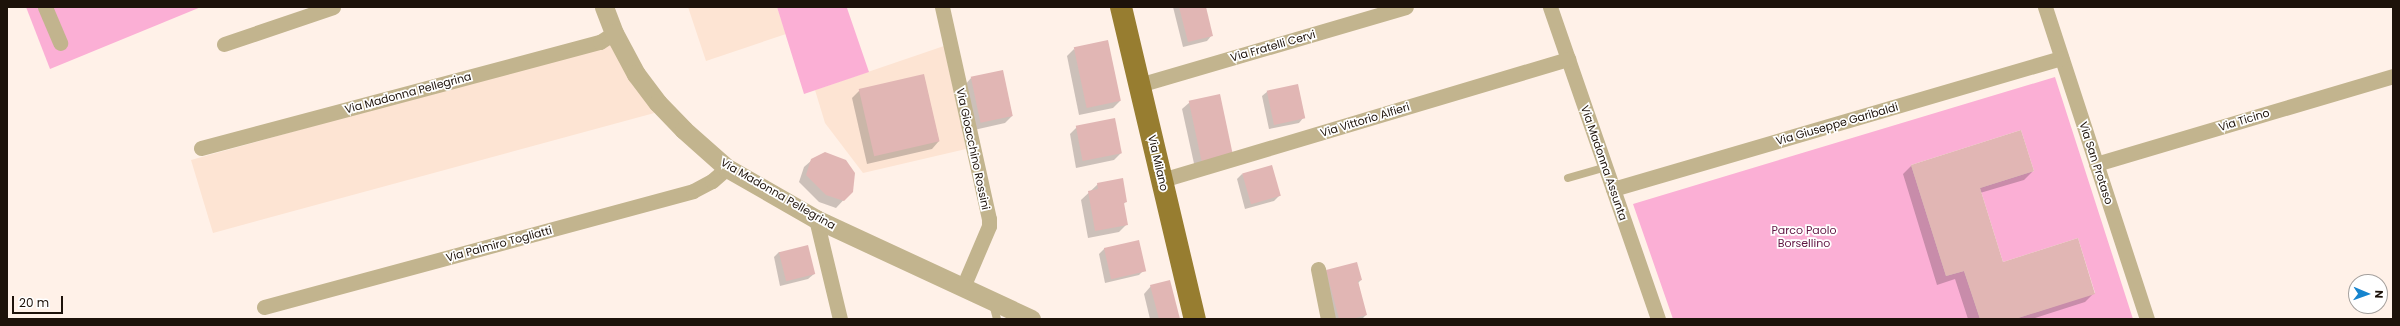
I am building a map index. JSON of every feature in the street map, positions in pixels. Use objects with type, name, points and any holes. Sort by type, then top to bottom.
[{"type":"main road","name":"Via Milano","points":[[1121,7],[1195,319]]},
{"type":"street","points":[[45,7],[60,43]]},
{"type":"street","points":[[224,44],[333,7]]},
{"type":"street","name":"Via Madonna Pellegrina","points":[[604,7],[614,33],[636,74],[658,103],[684,130],[727,168],[816,219],[962,287],[995,310],[1031,319]]},
{"type":"street","name":"Via Gioacchino Rossini","points":[[942,7],[989,219],[989,226],[962,287]]},
{"type":"street","name":"Via Fratelli Cervi","points":[[1140,86],[1406,7]]},
{"type":"street","name":"Via San Protaso","points":[[2044,7],[2147,319]]},
{"type":"street","name":"Via Madonna Assunta","points":[[1555,8],[1568,59],[1658,319]]},
{"type":"street","name":"Via Madonna Pellegrina","points":[[200,148],[600,42],[614,33]]},
{"type":"street","name":"Via Giuseppe Garibaldi","points":[[1613,189],[2061,58]]},
{"type":"street","name":"Via Vittorio Alfieri","points":[[1162,180],[1568,59]]},
{"type":"street","name":"Via Ticino","points":[[2096,164],[2393,76]]},
{"type":"street","name":"Via Palmiro Togliatti","points":[[264,307],[693,191],[712,181],[727,168]]},
{"type":"street","points":[[816,219],[840,319]]},
{"type":"street","points":[[1318,269],[1328,319]]},
{"type":"lane","points":[[1568,178],[1606,167]]},
{"type":"shaded area","points":[[688,7],[777,7],[786,34],[706,61]]},
{"type":"shaded area","points":[[612,40],[658,112],[213,233],[191,160],[601,46]]},
{"type":"shaded area","points":[[944,46],[966,149],[863,173],[825,123],[815,90]]},
{"type":"green space","points":[[26,7],[201,7],[50,69]]},
{"type":"green space","points":[[777,7],[849,7],[847,8],[869,72],[804,94]]},
{"type":"green space","name":"Parco Paolo Borsellino","points":[[2055,77],[2133,319],[2015,319],[2095,293],[2078,238],[2003,262],[1980,188],[2034,171],[2021,130],[1911,165],[1946,276],[1964,271],[1980,319],[1673,319],[1633,204]]},
{"type":"building","points":[[1179,7],[1206,7],[1213,36],[1188,42]]},
{"type":"building","points":[[1108,40],[1121,101],[1087,108],[1074,47]]},
{"type":"building","points":[[1003,70],[1013,116],[980,123],[971,77]]},
{"type":"building","points":[[924,74],[940,141],[874,156],[859,89]]},
{"type":"building","points":[[1298,84],[1305,118],[1274,125],[1267,91]]},
{"type":"building","points":[[1220,94],[1233,155],[1202,161],[1189,101]]},
{"type":"building","points":[[1115,118],[1122,153],[1083,161],[1076,126]]},
{"type":"building","points":[[2021,130],[2034,171],[1980,188],[2003,262],[2078,238],[2095,294],[2015,319],[1980,319],[1964,271],[1946,276],[1911,165]]},
{"type":"building","points":[[825,152],[846,160],[855,173],[853,192],[844,201],[826,195],[806,175],[811,159]]},
{"type":"building","points":[[1272,165],[1281,196],[1251,204],[1242,174]]},
{"type":"building","points":[[1123,178],[1127,202],[1124,203],[1128,225],[1095,231],[1088,191],[1098,189],[1097,183]]},
{"type":"building","points":[[1139,240],[1146,271],[1111,279],[1104,248]]},
{"type":"building","points":[[808,245],[815,274],[786,281],[779,252]]},
{"type":"building","points":[[1357,262],[1362,280],[1358,281],[1367,315],[1352,319],[1339,319],[1326,270]]},
{"type":"building","points":[[1170,280],[1180,319],[1159,319],[1150,285]]}]
